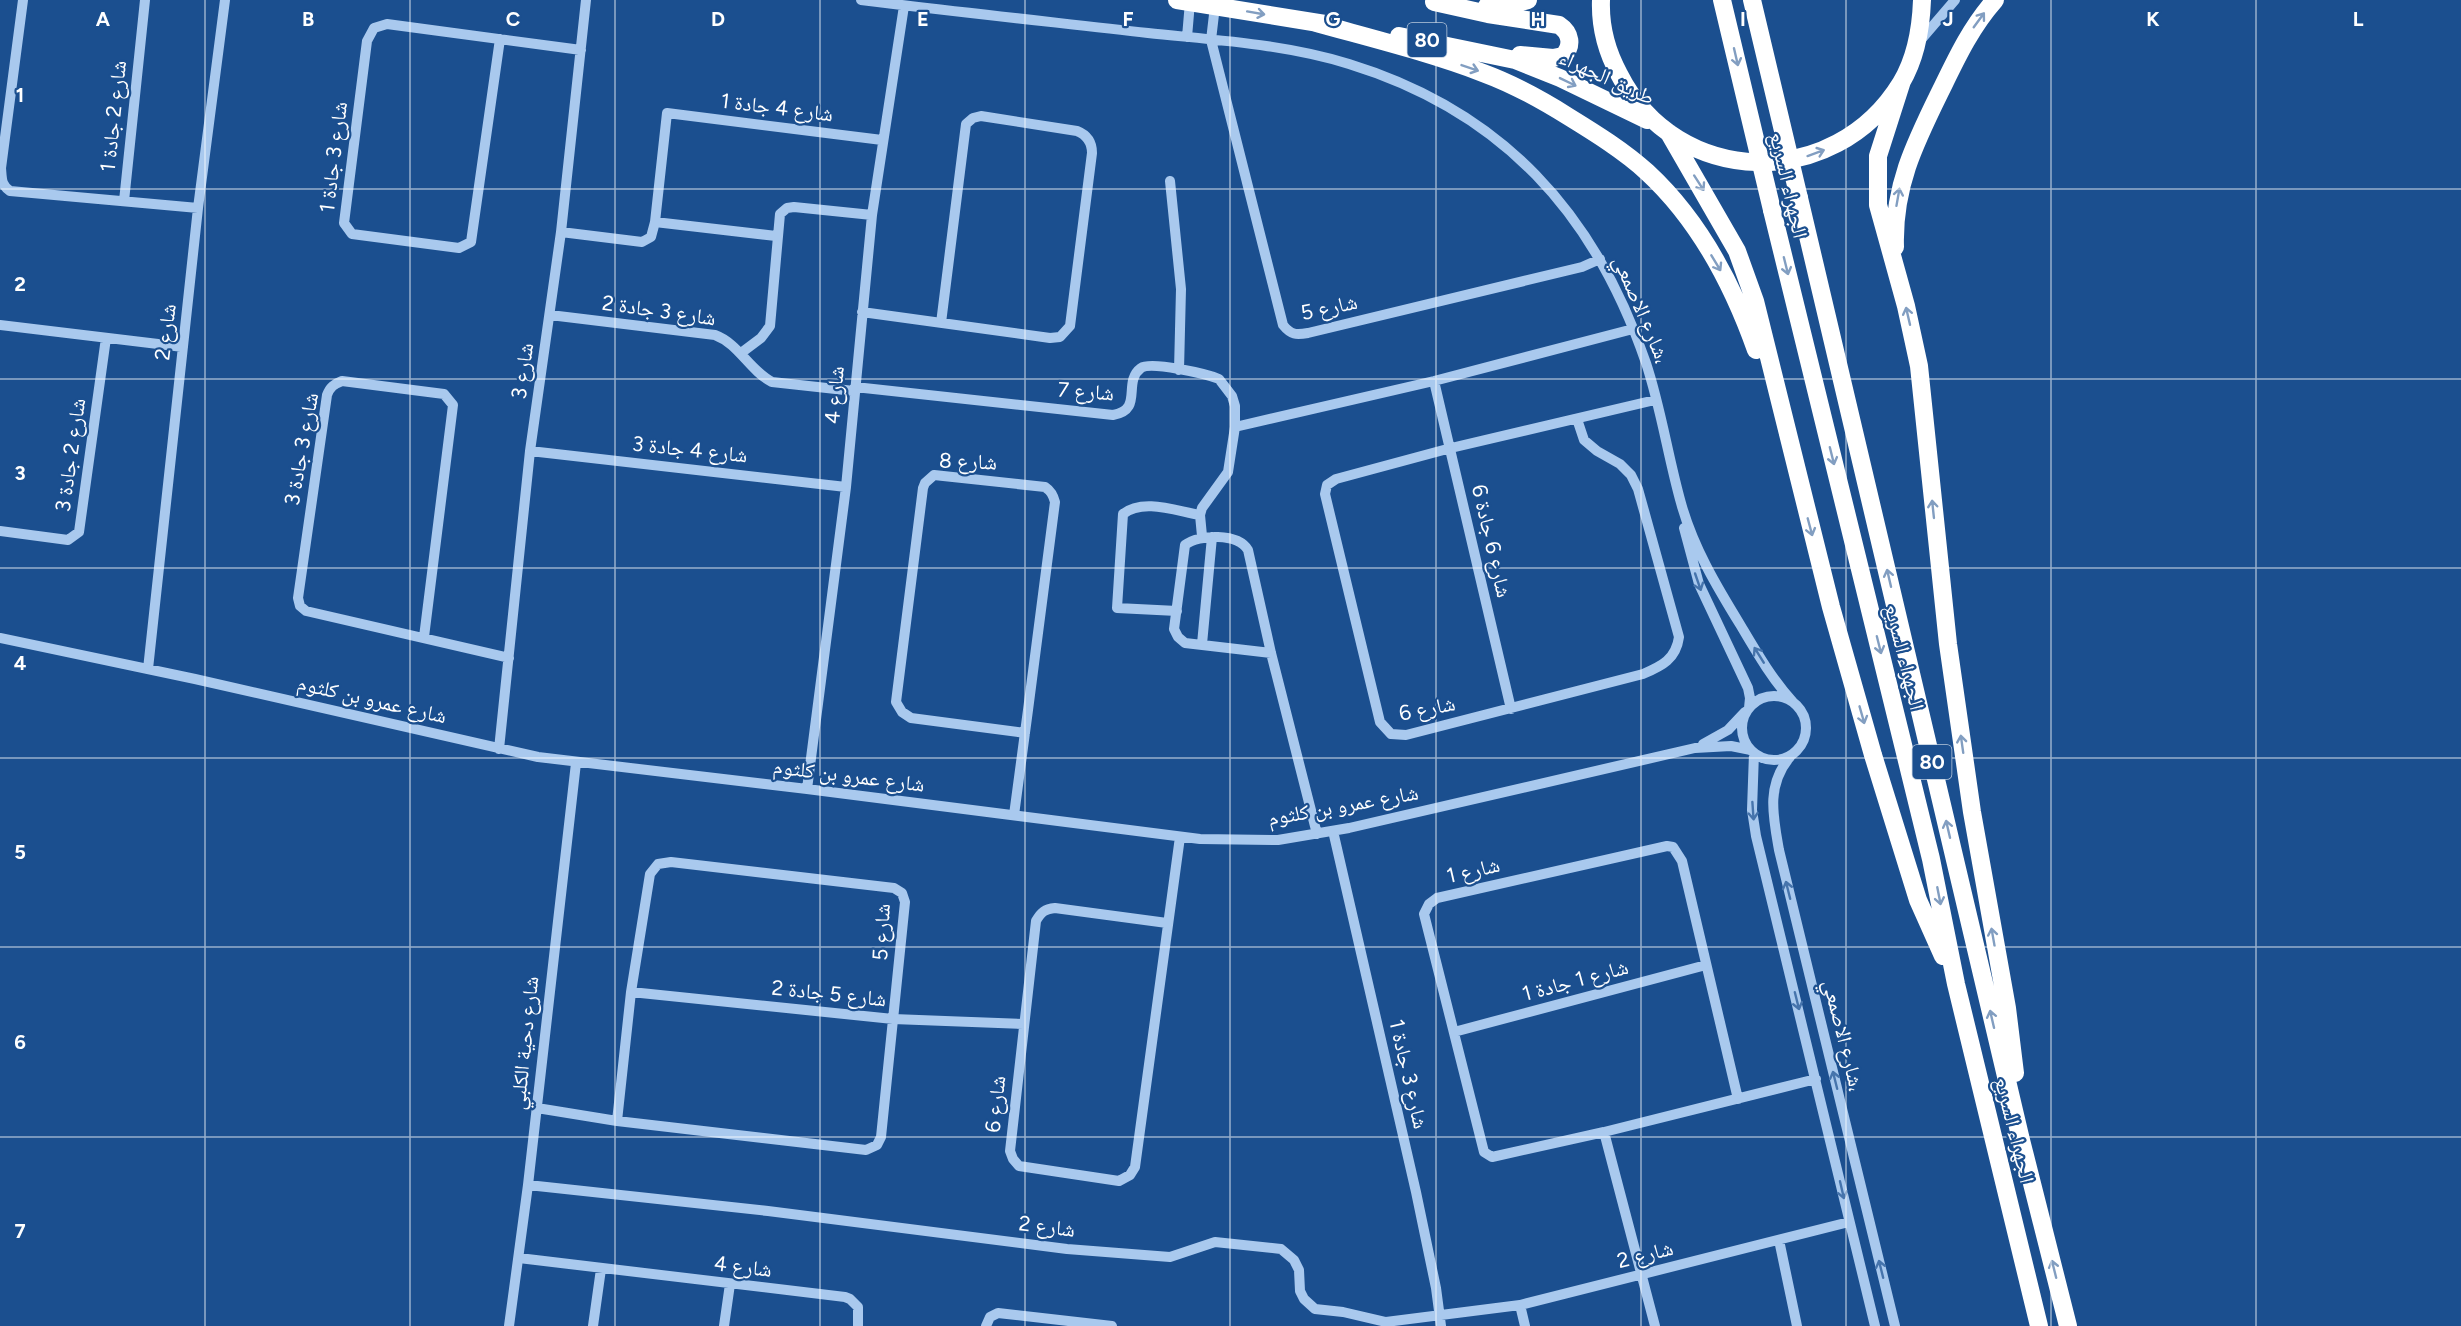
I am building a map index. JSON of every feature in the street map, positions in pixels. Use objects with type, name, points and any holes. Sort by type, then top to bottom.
[{"type":"highway","name":"80","points":[[1427,1],[1506,6],[1528,0]]},
{"type":"highway","name":"80","points":[[1601,0],[1604,36],[1625,87],[1636,102],[1666,130],[1701,151],[1745,162],[1790,161],[1823,151],[1853,135],[1886,105],[1902,81],[1917,44],[1921,27],[1922,0]]},
{"type":"highway","name":"الجهراء السريع","points":[[1722,0],[1931,859],[1956,984],[2039,1326]]},
{"type":"highway","name":"الجهراء السريع","points":[[1752,0],[2021,1140],[2068,1326]]},
{"type":"highway","points":[[1898,276],[1895,223],[1904,170],[1963,46],[1973,28],[1995,0]]},
{"type":"highway","name":"طريق الجهراء","points":[[1184,1],[1432,41],[1515,60],[1560,78],[1666,130]]},
{"type":"highway","points":[[1427,1],[1488,14],[1559,25],[1567,33],[1570,45],[1563,56],[1553,58],[1525,56],[1432,41]]},
{"type":"highway","points":[[1313,22],[1438,57],[1486,74],[1547,104],[1611,145],[1647,172],[1699,235],[1720,269],[1744,316],[1785,430]]},
{"type":"highway","points":[[1902,81],[1882,140],[1877,172],[1881,221],[1898,276],[1918,366],[1948,644],[1977,844],[2007,1008],[2021,1140]]},
{"type":"highway","points":[[1666,130],[1737,251],[1755,302],[1831,608],[1873,755],[1918,900],[1956,984]]},
{"type":"street","name":"شارع 2 جادة 1","points":[[24,0],[1,168],[2,182],[10,192],[198,208]]},
{"type":"street","name":"شارع 2 جادة 1","points":[[124,201],[145,0]]},
{"type":"street","name":"شارع 2","points":[[148,669],[198,208],[225,0]]},
{"type":"street","name":"شارع 3","points":[[499,748],[530,451],[561,232],[586,0]]},
{"type":"street","name":"شارع الاصمعي،","points":[[861,0],[1212,40],[1306,54],[1347,63],[1422,92],[1485,129],[1514,152],[1546,185],[1577,223],[1617,291],[1633,329],[1646,364],[1681,504],[1686,538],[1699,584],[1746,682],[1750,698],[1748,709]]},
{"type":"street","points":[[1917,44],[1955,0]]},
{"type":"street","name":"طريق الجهراء","points":[[1184,1],[1187,37]]},
{"type":"street","name":"شارع 4","points":[[807,789],[846,487],[872,215],[904,6]]},
{"type":"street","points":[[1212,40],[1215,6]]},
{"type":"street","name":"شارع 3 جادة 1","points":[[500,39],[471,242],[459,248],[352,234],[344,223],[367,41],[374,28],[387,24],[500,39],[581,50]]},
{"type":"street","name":"شارع 5","points":[[1212,40],[1283,325],[1293,334],[1308,333],[1582,267],[1600,259]]},
{"type":"street","name":"شارع 4 جادة 1","points":[[655,222],[668,113],[882,140]]},
{"type":"street","points":[[862,312],[941,323],[1050,338],[1060,337],[1070,326],[1092,153],[1091,143],[1085,135],[1077,131],[981,116],[973,118],[966,124],[941,323]]},
{"type":"street","points":[[1170,181],[1181,289],[1179,370]]},
{"type":"street","points":[[741,353],[761,338],[770,326],[776,236],[780,214],[787,208],[794,207],[872,215]]},
{"type":"street","points":[[561,232],[642,242],[648,240],[653,234],[655,222],[776,236]]},
{"type":"street","name":"شارع 3 جادة 2","points":[[550,315],[715,334],[724,338],[771,382],[854,389]]},
{"type":"street","points":[[0,326],[183,347]]},
{"type":"street","points":[[1235,427],[1434,381],[1633,329]]},
{"type":"street","name":"شارع 2 جادة 3","points":[[0,531],[68,540],[79,532],[106,338]]},
{"type":"street","name":"شارع 7","points":[[854,389],[1113,415],[1127,410],[1136,374],[1148,365],[1219,379],[1232,396],[1235,406],[1235,427],[1228,472],[1208,499],[1200,515]]},
{"type":"street","name":"شارع 3 جادة 3","points":[[424,637],[453,405],[444,394],[342,381],[332,386],[327,395],[298,602],[306,611],[509,658]]},
{"type":"street","name":"شارع 6 جادة 6","points":[[1434,381],[1511,709]]},
{"type":"street","name":"شارع 6","points":[[1577,419],[1584,440],[1597,451],[1620,464],[1631,475],[1638,489],[1679,637],[1677,650],[1669,660],[1643,674],[1511,709],[1395,736],[1383,726],[1325,494],[1327,485],[1336,478],[1451,448],[1655,400]]},
{"type":"street","name":"شارع 4 جادة 3","points":[[530,451],[846,487]]},
{"type":"street","name":"شارع 8","points":[[1014,815],[1025,733],[1055,502],[1053,494],[1045,487],[934,475],[923,488],[896,702],[902,712],[911,718],[1025,733]]},
{"type":"street","name":"شارع الاصمعي،","points":[[1681,504],[1702,558],[1730,608],[1775,680],[1793,702]]},
{"type":"street","points":[[1177,611],[1117,608],[1123,514],[1132,507],[1142,505],[1200,515],[1207,537],[1202,644]]},
{"type":"street","points":[[1271,653],[1185,643],[1178,637],[1174,629],[1185,545],[1192,539],[1207,537],[1237,540],[1248,550],[1271,653],[1317,834]]},
{"type":"street","name":"شارع عمرو بن كلثوم","points":[[0,638],[576,763],[807,789],[1200,839],[1278,840],[1317,834],[1695,748],[1731,746],[1752,751]]},
{"type":"street","points":[[1775,695],[1793,702],[1801,709],[1806,719],[1807,730],[1798,750],[1790,757],[1771,759],[1752,751],[1742,731],[1748,709],[1765,697],[1775,695]]},
{"type":"street","name":"شارع عمرو بن كلثوم","points":[[1695,748],[1728,730],[1748,709]]},
{"type":"street","name":"شارع الاصمعي،","points":[[1752,751],[1752,810],[1756,836],[1875,1326]]},
{"type":"street","name":"شارع الاصمعي،","points":[[1790,757],[1779,771],[1772,792],[1772,810],[1779,850],[1895,1326]]},
{"type":"street","name":"شارع دحية الكلبي","points":[[509,1326],[528,1185],[576,763]]},
{"type":"street","name":"شارع 3 جادة 1","points":[[1333,831],[1416,1192],[1441,1321]]},
{"type":"street","name":"شارع 6","points":[[1167,923],[1055,908],[1044,911],[1036,921],[1010,1151],[1013,1159],[1024,1168],[1119,1181],[1126,1178],[1135,1167],[1180,837]]},
{"type":"street","name":"شارع 1","points":[[1738,1099],[1682,861],[1673,847],[1667,846],[1437,898],[1429,904],[1424,915],[1484,1152],[1488,1155],[1497,1157],[1604,1132],[1738,1099],[1816,1079]]},
{"type":"street","name":"شارع 5","points":[[537,1108],[617,1121],[872,1149],[881,1137],[905,902],[902,893],[894,888],[671,862],[658,864],[650,874],[631,992],[617,1121]]},
{"type":"street","name":"شارع 1 جادة 1","points":[[1454,1032],[1706,965]]},
{"type":"street","name":"شارع 5 جادة 2","points":[[631,992],[893,1019],[1023,1024]]},
{"type":"street","points":[[1604,1132],[1655,1326]]},
{"type":"street","name":"شارع 2","points":[[528,1185],[757,1209],[1090,1251],[1170,1257],[1215,1242],[1281,1249],[1294,1260],[1299,1270],[1300,1291],[1304,1299],[1315,1309],[1343,1312],[1386,1322],[1441,1321],[1520,1305],[1849,1222]]},
{"type":"street","points":[[1779,1240],[1797,1326]]},
{"type":"street","name":"شارع 4","points":[[519,1258],[850,1299],[858,1307],[858,1326]]},
{"type":"street","points":[[593,1326],[601,1269]]},
{"type":"street","points":[[724,1326],[730,1284]]},
{"type":"street","points":[[1520,1305],[1525,1326]]},
{"type":"street","points":[[986,1326],[990,1317],[998,1313],[1112,1326]]}]
